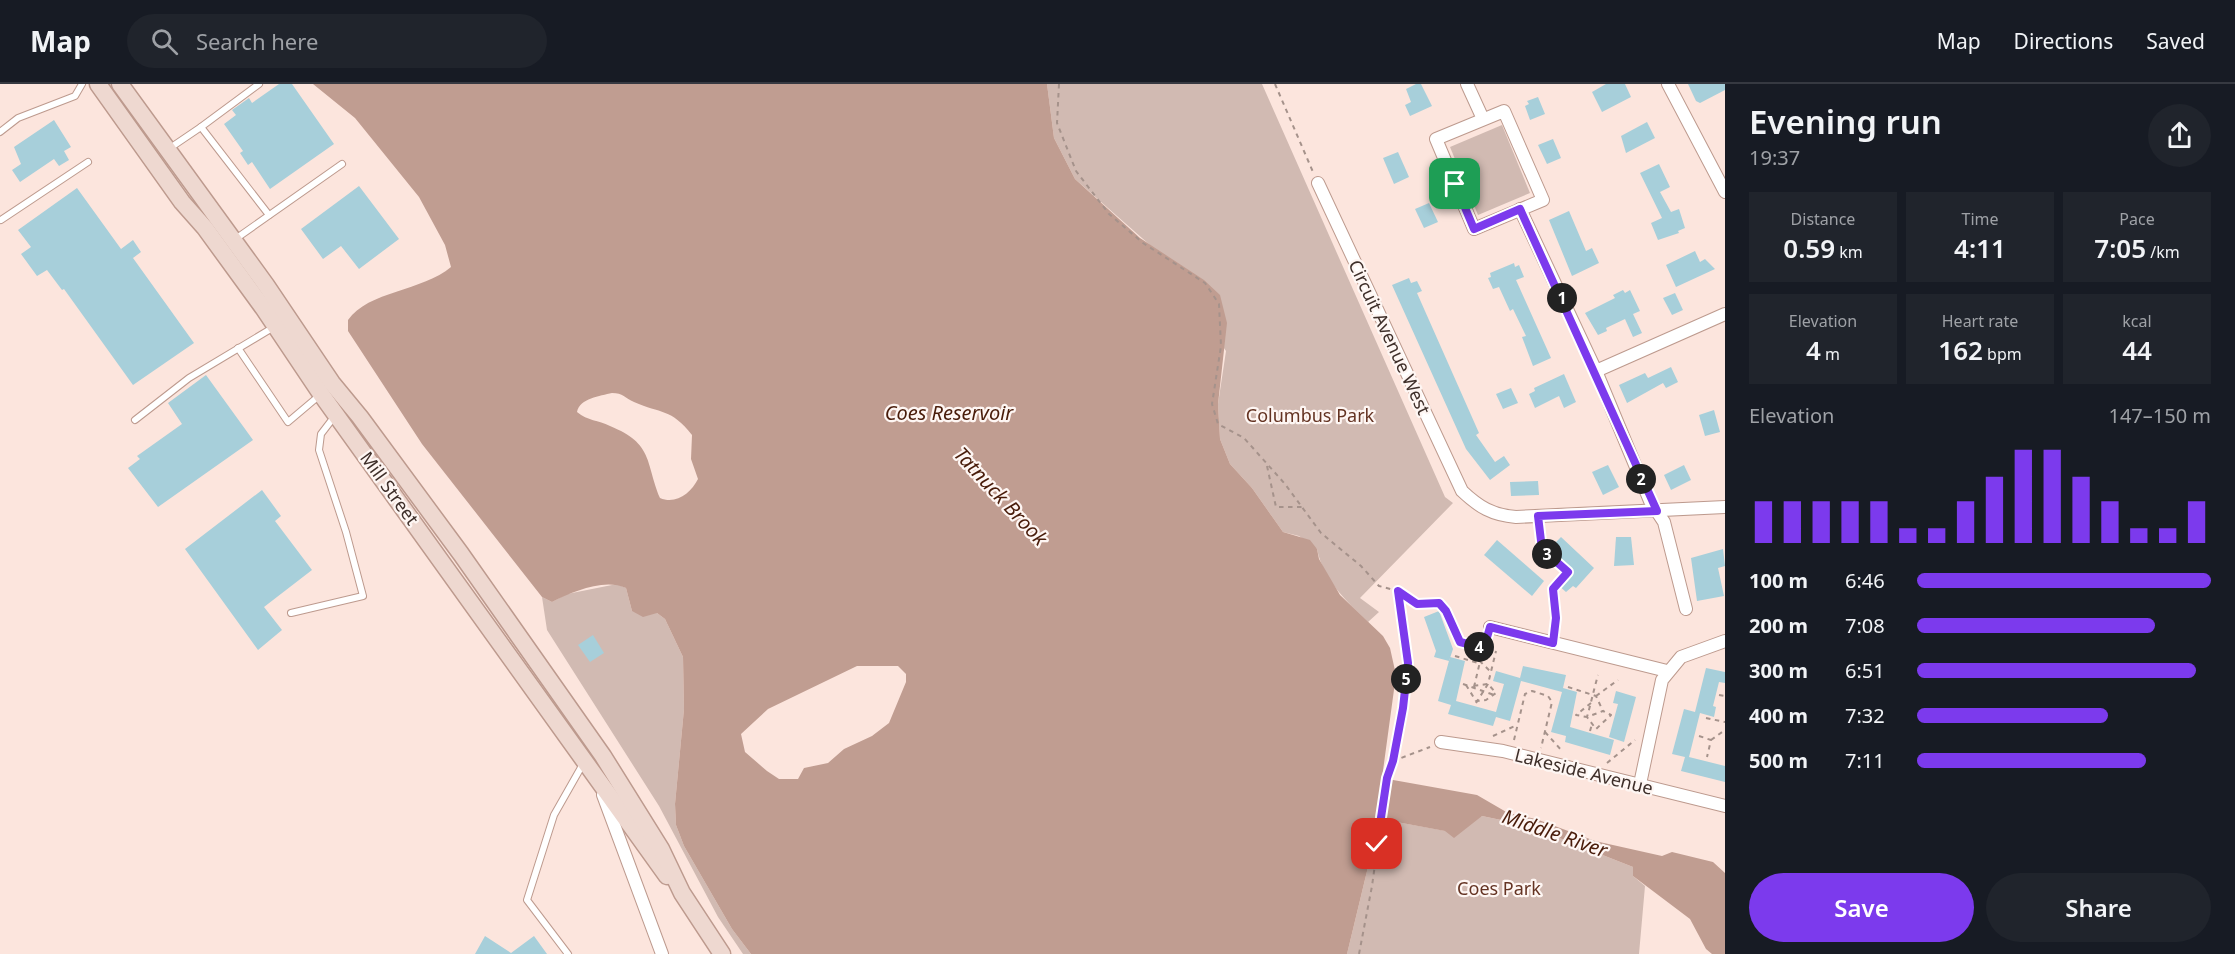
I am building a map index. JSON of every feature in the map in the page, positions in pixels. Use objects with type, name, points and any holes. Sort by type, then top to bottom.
[{"type":"main road","name":"Mill Street","points":[[98,84],[183,202],[273,308],[360,417],[454,545],[597,746],[661,849],[682,893],[719,953]]},
{"type":"main road","name":"Mill Street","points":[[120,84],[233,240],[273,308],[275,327],[321,394],[597,778],[653,860],[682,893]]},
{"type":"street","points":[[1467,84],[1483,119]]},
{"type":"street","points":[[1668,84],[1725,192]]},
{"type":"street","points":[[1504,111],[1543,200],[1520,209],[1474,229],[1436,139],[1504,111]]},
{"type":"street","name":"Circuit Avenue West","points":[[1318,183],[1462,491],[1487,512],[1516,517],[1538,516]]},
{"type":"street","points":[[1520,209],[1664,522],[1686,609]]},
{"type":"street","points":[[1596,371],[1725,314]]},
{"type":"street","points":[[1538,516],[1725,507]]},
{"type":"street","points":[[1490,627],[1667,671]]},
{"type":"street","points":[[1640,784],[1662,680],[1667,671],[1681,657],[1725,641]]},
{"type":"street","name":"Lakeside Avenue","points":[[1441,742],[1503,751],[1725,806]]},
{"type":"street","points":[[597,778],[662,954]]},
{"type":"lane","points":[[0,132],[18,118],[75,96],[81,84]]},
{"type":"lane","points":[[168,149],[259,84]]},
{"type":"lane","points":[[201,127],[269,215]]},
{"type":"lane","points":[[1,220],[88,162]]},
{"type":"lane","points":[[233,240],[342,164]]},
{"type":"lane","points":[[135,420],[189,378],[275,327]]},
{"type":"lane","points":[[238,348],[288,422],[321,394]]},
{"type":"lane","points":[[291,613],[363,596],[346,532],[319,450],[321,434],[336,414]]},
{"type":"lane","points":[[568,954],[527,900],[554,815],[584,760]]},
{"type":"path","points":[[1059,84],[1057,123],[1076,171],[1109,214],[1143,243],[1205,283],[1219,304],[1221,346],[1212,404],[1218,424],[1244,438],[1322,533],[1361,566],[1379,586],[1398,591],[1417,604],[1439,603],[1446,611],[1460,642],[1479,663],[1491,672]]},
{"type":"path","points":[[1275,84],[1318,183]]},
{"type":"path","points":[[1267,466],[1276,507],[1302,507]]},
{"type":"path","points":[[1538,516],[1542,549],[1568,572],[1553,589],[1556,618],[1553,643]]},
{"type":"path","points":[[1359,954],[1372,886],[1379,820],[1387,778],[1393,761],[1408,663],[1398,591]]},
{"type":"path","points":[[1473,686],[1490,627]]},
{"type":"path","points":[[1460,642],[1483,648]]},
{"type":"path","points":[[1476,702],[1488,684],[1496,651]]},
{"type":"path","points":[[1455,656],[1479,663]]},
{"type":"path","points":[[1587,717],[1598,675]]},
{"type":"path","points":[[1594,695],[1618,680]]},
{"type":"path","points":[[1476,702],[1465,684],[1493,696]]},
{"type":"path","points":[[1473,686],[1488,684]]},
{"type":"path","points":[[1488,684],[1496,693],[1493,696]]},
{"type":"path","points":[[1568,687],[1594,695],[1603,711],[1611,715],[1596,729],[1587,717]]},
{"type":"path","points":[[1513,743],[1525,694],[1532,691],[1548,696],[1552,702],[1540,749]]},
{"type":"path","points":[[1719,695],[1725,696]]},
{"type":"path","points":[[1476,702],[1497,696]]},
{"type":"path","points":[[1591,703],[1576,715],[1587,717],[1603,711]]},
{"type":"path","points":[[1706,718],[1725,723],[1724,731],[1711,740],[1707,757]]},
{"type":"path","points":[[1590,731],[1592,724]]},
{"type":"path","points":[[1490,737],[1517,725]]},
{"type":"path","points":[[1545,732],[1565,755]]},
{"type":"path","points":[[1699,736],[1711,740]]},
{"type":"path","points":[[1605,765],[1639,738]]},
{"type":"path","points":[[1393,761],[1441,742]]},
{"type":"green space","name":"Columbus Park","points":[[1047,84],[1262,84],[1445,497],[1453,503],[1360,598],[1379,612],[1368,622],[1330,580],[1317,549],[1299,536],[1283,532],[1252,488],[1230,464],[1220,439],[1218,404],[1226,351],[1159,253],[1075,179],[1054,138]]},
{"type":"green space","points":[[1502,125],[1530,193],[1478,215],[1450,147]]},
{"type":"green space","points":[[617,584],[626,588],[632,611],[657,613],[665,619],[683,657],[684,709],[675,804],[676,825],[684,846],[732,929],[751,954],[743,954],[718,917],[659,806],[547,630],[542,597],[552,602],[567,594]]},
{"type":"green space","name":"Coes Park","points":[[1482,816],[1529,826],[1633,867],[1633,876],[1645,886],[1639,954],[1347,954],[1368,867],[1375,818],[1446,831]]},
{"type":"water","name":"Coes Reservoir","points":[[313,84],[1047,84],[1054,138],[1075,179],[1140,238],[1204,280],[1220,295],[1227,323],[1218,404],[1220,439],[1230,464],[1252,488],[1283,532],[1310,540],[1317,549],[1319,559],[1340,595],[1383,636],[1390,648],[1396,675],[1382,778],[1477,795],[1508,813],[1536,819],[1595,841],[1662,856],[1672,852],[1713,862],[1725,873],[1725,954],[1712,954],[1706,949],[1690,919],[1633,876],[1633,867],[1529,826],[1482,816],[1454,838],[1445,831],[1375,818],[1368,867],[1347,954],[751,954],[732,929],[684,846],[676,825],[675,804],[684,709],[683,657],[665,619],[657,613],[643,617],[632,611],[626,588],[617,585],[598,585],[552,602],[542,597],[422,444],[348,331],[348,320],[357,310],[382,297],[426,281],[451,267],[445,245],[419,197],[355,118]],"holes":[[[612,393],[672,416],[692,435],[691,459],[698,479],[687,493],[672,500],[660,498],[646,455],[641,447],[624,433],[577,412],[586,401]],[[857,666],[898,666],[906,674],[906,682],[889,723],[872,736],[844,749],[828,763],[804,768],[798,779],[779,779],[745,752],[741,734],[768,709]]]},
{"type":"building","points":[[279,84],[292,84],[334,144],[270,189],[252,162],[248,165],[240,153],[243,151],[224,124],[236,115],[232,110],[249,98],[252,103]]},
{"type":"building","points":[[1421,84],[1432,106],[1410,116],[1405,105],[1411,102],[1406,89]]},
{"type":"building","points":[[1606,84],[1625,84],[1631,97],[1602,112],[1592,92]]},
{"type":"building","points":[[1688,84],[1725,84],[1725,90],[1700,103],[1696,101]]},
{"type":"building","points":[[1538,97],[1545,114],[1530,120],[1525,106],[1529,104],[1527,101]]},
{"type":"building","points":[[54,120],[71,147],[64,151],[69,160],[59,166],[54,159],[20,182],[12,170],[21,164],[14,147]]},
{"type":"building","points":[[1647,122],[1655,138],[1626,153],[1621,136]]},
{"type":"building","points":[[1553,139],[1561,158],[1547,164],[1538,145]]},
{"type":"building","points":[[1398,152],[1409,177],[1394,184],[1383,158]]},
{"type":"building","points":[[1659,164],[1670,187],[1660,192],[1671,212],[1679,209],[1685,228],[1678,231],[1679,233],[1658,240],[1651,223],[1662,218],[1640,173]]},
{"type":"building","points":[[359,186],[399,239],[359,269],[341,246],[323,259],[301,229]]},
{"type":"building","points":[[77,188],[121,249],[133,240],[141,252],[133,258],[194,343],[133,385],[64,289],[62,290],[47,270],[37,276],[21,254],[31,247],[18,230]]},
{"type":"building","points":[[1429,203],[1438,222],[1424,228],[1415,209]]},
{"type":"building","points":[[1569,211],[1586,251],[1592,248],[1599,263],[1572,276],[1549,220]]},
{"type":"building","points":[[1695,251],[1700,262],[1705,259],[1715,269],[1676,287],[1666,265]]},
{"type":"building","points":[[1514,263],[1515,267],[1519,265],[1524,277],[1516,280],[1551,358],[1533,366],[1522,337],[1526,336],[1513,309],[1510,311],[1499,287],[1493,289],[1488,278],[1491,277],[1490,273]]},
{"type":"building","points":[[1409,278],[1411,283],[1417,281],[1422,291],[1417,293],[1479,433],[1476,435],[1495,462],[1504,456],[1510,465],[1490,480],[1466,449],[1392,285]]},
{"type":"building","points":[[1623,290],[1625,293],[1630,290],[1640,311],[1633,314],[1642,333],[1633,337],[1625,319],[1606,328],[1607,331],[1598,335],[1585,313],[1615,298],[1613,295]]},
{"type":"building","points":[[1675,293],[1683,310],[1672,315],[1663,298]]},
{"type":"building","points":[[1671,367],[1678,382],[1666,388],[1663,383],[1627,403],[1619,385],[1645,373],[1648,378]]},
{"type":"building","points":[[1564,374],[1576,402],[1564,408],[1559,396],[1535,408],[1529,394],[1535,391],[1534,388]]},
{"type":"building","points":[[206,375],[253,440],[158,507],[128,468],[140,459],[137,456],[182,424],[168,403]]},
{"type":"building","points":[[1511,388],[1518,403],[1503,409],[1496,394]]},
{"type":"building","points":[[1714,410],[1720,432],[1705,436],[1699,415]]},
{"type":"building","points":[[1608,465],[1619,487],[1603,495],[1592,472]]},
{"type":"building","points":[[1684,465],[1691,480],[1671,490],[1664,475]]},
{"type":"building","points":[[1538,481],[1539,495],[1511,496],[1510,482]]},
{"type":"building","points":[[262,490],[281,516],[275,521],[312,570],[264,607],[282,630],[258,650],[185,549]]},
{"type":"building","points":[[1561,537],[1594,568],[1576,588],[1573,586],[1566,592],[1558,585],[1573,570],[1550,548]]},
{"type":"building","points":[[1616,537],[1631,537],[1634,565],[1614,566]]},
{"type":"building","points":[[1497,540],[1544,581],[1532,596],[1484,555]]},
{"type":"building","points":[[1723,549],[1725,566],[1718,568],[1724,596],[1697,601],[1691,558]]},
{"type":"building","points":[[1439,611],[1453,649],[1449,661],[1434,657],[1436,651],[1424,617]]},
{"type":"building","points":[[593,635],[604,653],[590,662],[578,645]]},
{"type":"building","points":[[1450,657],[1465,661],[1456,701],[1496,712],[1504,684],[1493,681],[1496,671],[1520,678],[1523,666],[1566,675],[1563,688],[1577,692],[1570,727],[1614,740],[1610,755],[1565,742],[1566,736],[1551,732],[1562,692],[1521,681],[1510,721],[1496,717],[1493,726],[1448,714],[1451,705],[1438,701]]},
{"type":"building","points":[[1706,668],[1725,672],[1725,683],[1719,682],[1713,706],[1716,707],[1714,717],[1700,713],[1689,757],[1725,766],[1725,782],[1681,771],[1685,757],[1672,754],[1684,709],[1695,712]]},
{"type":"building","points":[[1616,691],[1636,697],[1624,742],[1609,737],[1618,704],[1613,703]]},
{"type":"building","points":[[485,936],[511,953],[534,936],[547,954],[475,954]]},
{"type":"route","points":[[1377,844],[1387,778],[1393,761],[1403,708],[1408,663],[1398,591],[1417,604],[1439,603],[1446,611],[1460,642],[1484,648],[1490,627],[1553,643],[1556,618],[1553,589],[1568,572],[1542,549],[1538,516],[1657,511],[1650,501],[1596,371],[1520,209],[1474,229],[1455,184]]},
{"type":"water label","name":"Tatnuck Brook","points":[[1001,496]]},
{"type":"water label","name":"Middle River","points":[[1555,833]]}]
